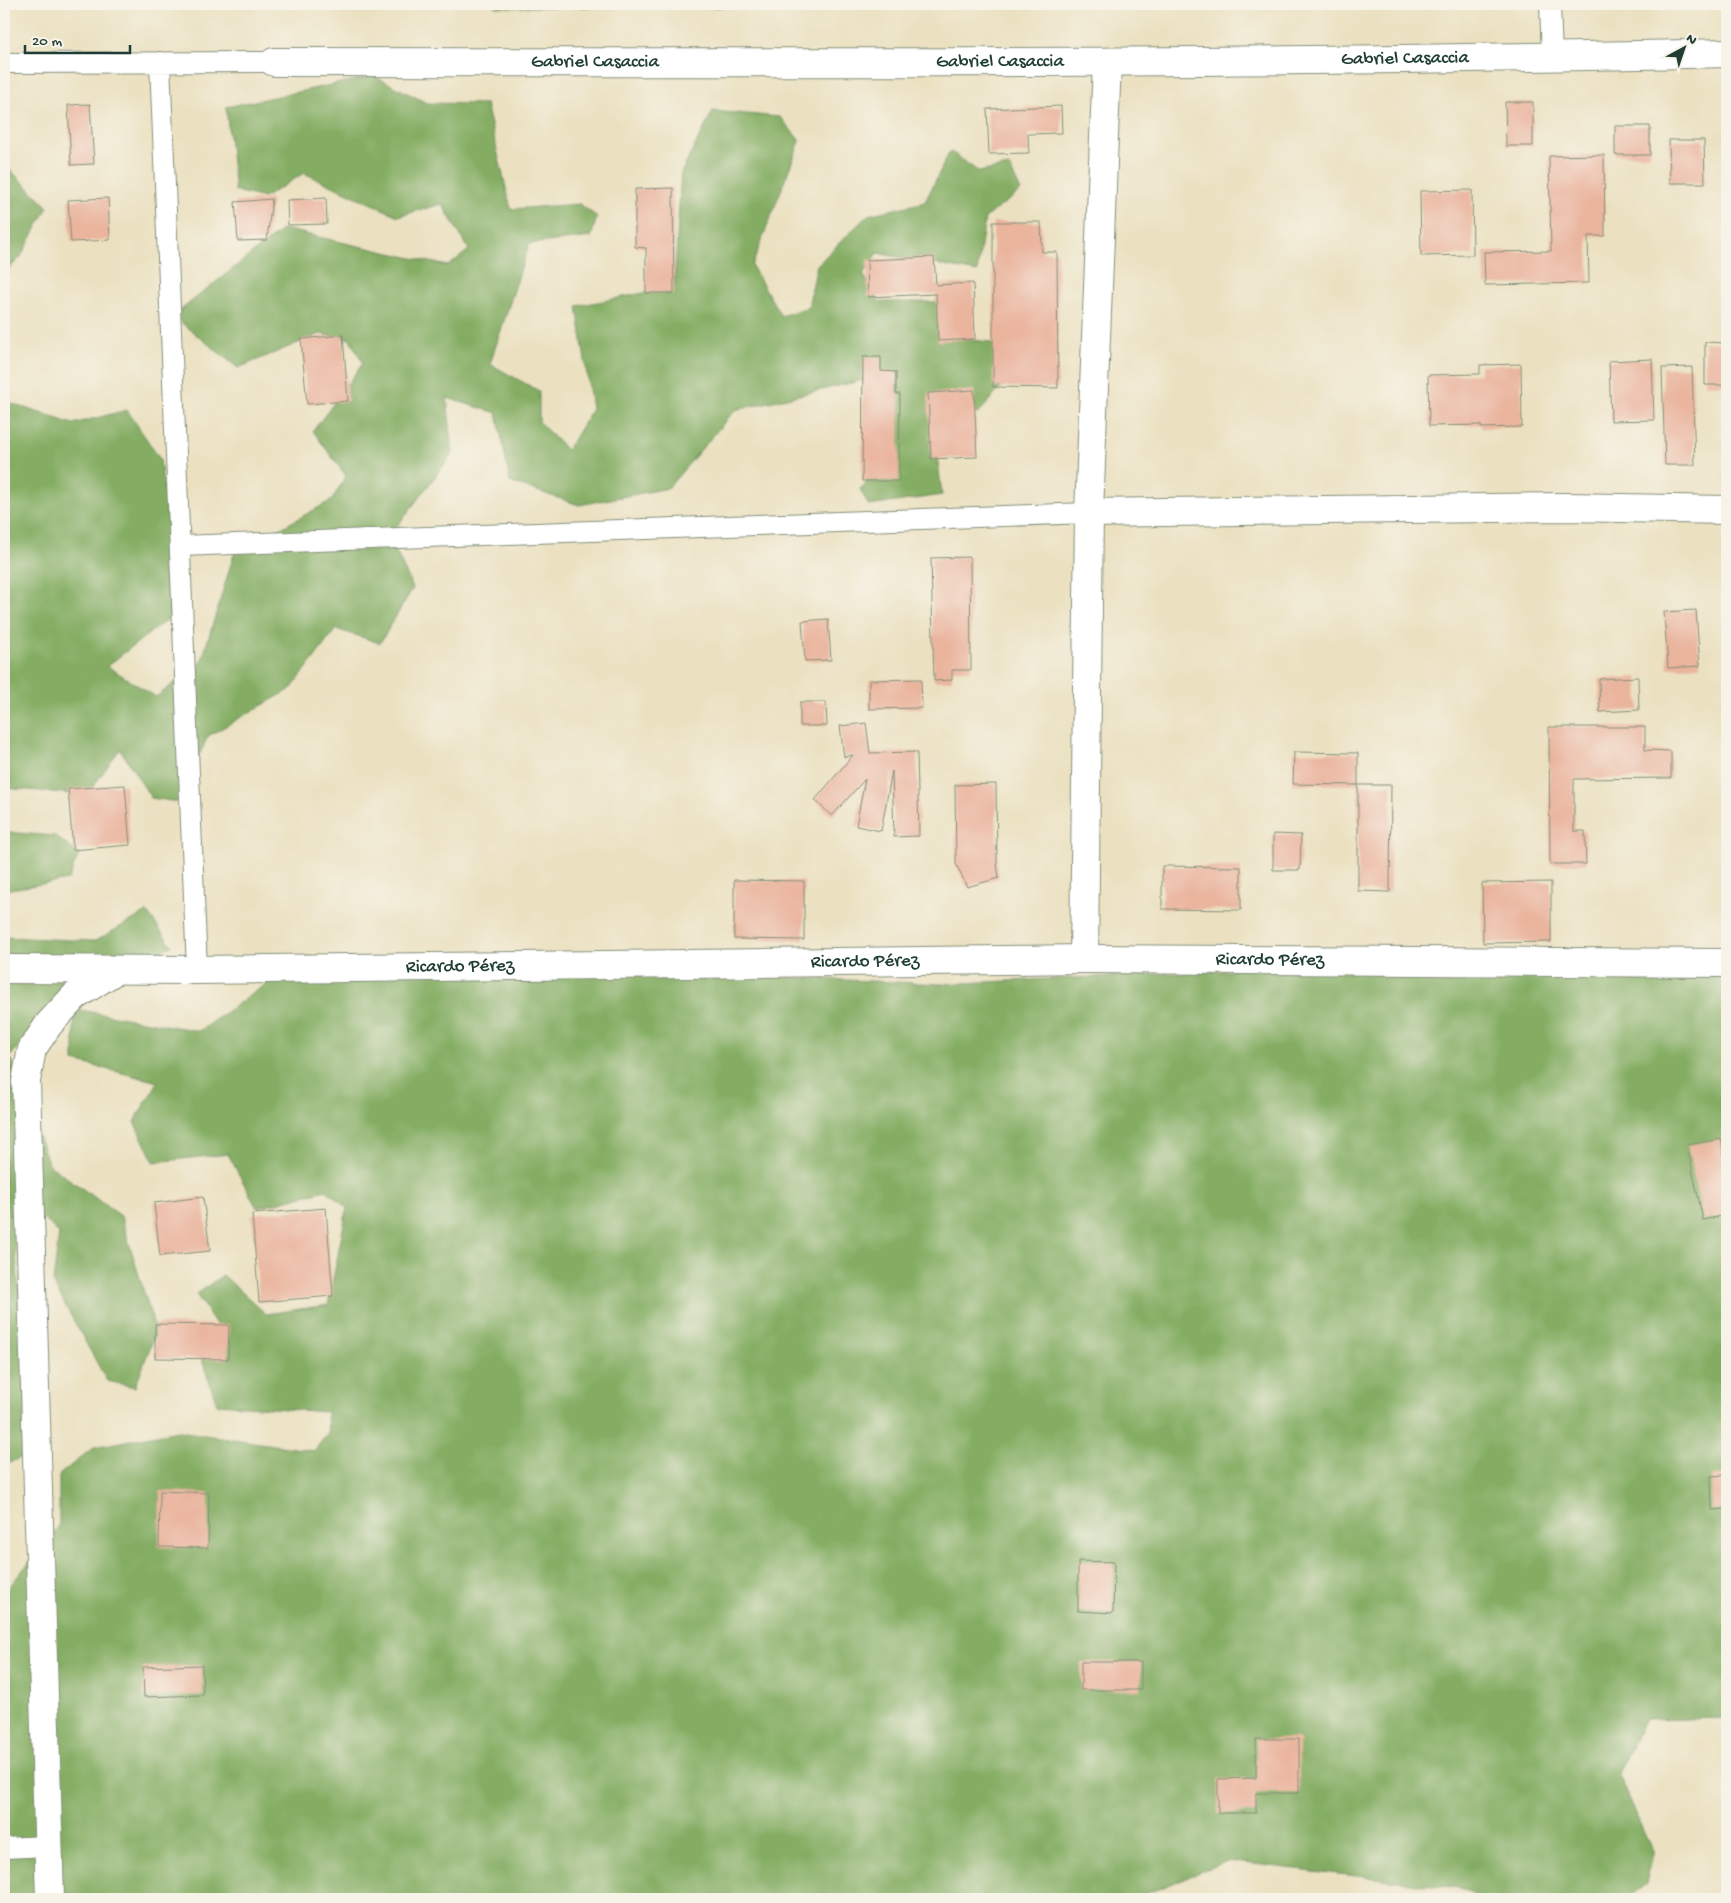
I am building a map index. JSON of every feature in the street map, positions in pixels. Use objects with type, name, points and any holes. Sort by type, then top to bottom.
[{"type":"street","name":"Gabriel Casaccia","points":[[274,62],[1107,62],[1727,53]]},
{"type":"street","points":[[1084,959],[1089,513],[1107,62]]},
{"type":"street","points":[[1089,513],[1566,507],[1727,510]]},
{"type":"street","name":"Ricardo Pérez","points":[[4,969],[197,970],[1084,959],[1727,963]]},
{"type":"street","points":[[50,1899],[26,1081],[32,1049],[49,1024],[74,996],[117,970]]},
{"type":"lane","points":[[1550,4],[1552,57]]},
{"type":"lane","points":[[160,62],[197,970]]},
{"type":"lane","points":[[4,63],[274,62]]},
{"type":"lane","points":[[180,546],[1089,513]]},
{"type":"lane","points":[[4,1848],[48,1846]]},
{"type":"green space","points":[[495,4],[758,4],[758,7],[495,7]]},
{"type":"green space","points":[[374,76],[427,103],[486,104],[511,209],[580,204],[597,217],[591,237],[529,244],[490,364],[539,391],[539,422],[567,450],[592,409],[577,306],[674,287],[681,173],[713,111],[780,117],[800,141],[752,266],[781,316],[808,307],[817,265],[868,215],[925,202],[950,151],[979,172],[1009,166],[1021,191],[985,218],[977,272],[877,253],[863,274],[879,302],[941,302],[954,338],[991,342],[1008,379],[978,414],[930,397],[942,495],[869,506],[860,489],[892,458],[898,372],[735,410],[668,488],[579,505],[510,482],[497,413],[447,398],[453,453],[389,537],[413,588],[380,643],[336,629],[291,689],[208,736],[178,802],[151,798],[120,749],[87,795],[4,788],[4,401],[73,424],[127,410],[160,459],[178,611],[107,666],[156,697],[201,663],[234,554],[332,500],[346,476],[313,431],[363,363],[350,339],[320,334],[238,368],[173,316],[283,229],[448,266],[469,250],[442,204],[398,216],[304,173],[264,198],[235,191],[226,107]]},
{"type":"green space","points":[[4,164],[48,207],[20,258],[4,273]]},
{"type":"green space","points":[[4,832],[55,836],[79,854],[68,880],[4,890]]},
{"type":"green space","points":[[147,912],[172,946],[62,991],[10,1057],[49,1165],[121,1216],[156,1332],[135,1387],[107,1381],[53,1283],[59,1233],[39,1215],[14,1229],[32,1453],[4,1465],[4,937],[95,941]]},
{"type":"green space","points":[[305,957],[941,984],[1421,962],[1727,967],[1727,1718],[1644,1720],[1618,1773],[1653,1854],[1646,1883],[1625,1899],[1486,1899],[1460,1888],[1227,1861],[1133,1899],[4,1899],[4,1593],[59,1526],[59,1475],[94,1447],[178,1431],[314,1451],[328,1433],[327,1412],[217,1404],[202,1360],[223,1335],[196,1294],[223,1275],[266,1314],[328,1305],[347,1208],[326,1190],[257,1208],[228,1154],[154,1162],[134,1122],[158,1082],[74,1061],[74,1009],[199,1031]]},
{"type":"building","points":[[1505,102],[1533,102],[1533,146],[1506,146]]},
{"type":"building","points":[[90,104],[94,164],[71,165],[68,105]]},
{"type":"building","points":[[1061,106],[1062,133],[1028,134],[1029,153],[989,154],[987,109]]},
{"type":"building","points":[[1615,126],[1650,126],[1650,155],[1615,155]]},
{"type":"building","points":[[1669,140],[1704,140],[1705,183],[1670,183]]},
{"type":"building","points":[[1604,155],[1605,236],[1588,236],[1589,283],[1485,285],[1484,252],[1551,251],[1549,156]]},
{"type":"building","points":[[673,188],[674,293],[646,293],[646,248],[635,247],[635,189]]},
{"type":"building","points":[[1472,190],[1473,255],[1421,256],[1420,191]]},
{"type":"building","points":[[108,198],[110,240],[71,242],[68,200]]},
{"type":"building","points":[[326,198],[327,224],[288,225],[287,200]]},
{"type":"building","points":[[272,199],[267,240],[238,241],[235,202]]},
{"type":"building","points":[[993,222],[1041,222],[1042,252],[1057,252],[1058,388],[993,387]]},
{"type":"building","points":[[934,257],[936,285],[973,283],[975,339],[938,341],[936,294],[868,297],[867,260]]},
{"type":"building","points":[[343,335],[348,401],[307,404],[301,339]]},
{"type":"building","points":[[1705,342],[1727,343],[1727,385],[1705,385]]},
{"type":"building","points":[[863,357],[881,357],[881,371],[896,372],[896,394],[900,394],[899,481],[862,481]]},
{"type":"building","points":[[1652,359],[1654,420],[1611,421],[1609,361]]},
{"type":"building","points":[[1521,364],[1522,427],[1481,428],[1481,425],[1429,426],[1428,375],[1480,374],[1480,365]]},
{"type":"building","points":[[1692,367],[1695,465],[1665,465],[1662,368]]},
{"type":"building","points":[[974,390],[977,457],[931,459],[928,393]]},
{"type":"building","points":[[970,557],[971,670],[952,670],[952,680],[934,681],[931,558]]},
{"type":"building","points":[[1696,610],[1700,666],[1668,668],[1664,612]]},
{"type":"building","points":[[828,619],[831,660],[805,661],[802,621]]},
{"type":"building","points":[[1638,677],[1639,710],[1600,712],[1599,679]]},
{"type":"building","points":[[921,679],[922,708],[869,709],[869,680]]},
{"type":"building","points":[[800,702],[826,702],[827,726],[800,726]]},
{"type":"building","points":[[866,723],[870,753],[917,752],[919,836],[894,837],[892,771],[881,831],[856,826],[865,779],[832,816],[815,800],[853,755],[844,757],[840,726]]},
{"type":"building","points":[[1549,727],[1645,727],[1645,750],[1671,751],[1671,778],[1574,779],[1574,831],[1585,831],[1586,864],[1550,864]]},
{"type":"building","points":[[1294,752],[1358,753],[1358,785],[1293,784]]},
{"type":"building","points":[[996,784],[997,863],[999,878],[967,887],[956,864],[955,785]]},
{"type":"building","points":[[125,785],[130,845],[73,850],[68,789]]},
{"type":"building","points":[[1358,785],[1391,785],[1390,892],[1358,891]]},
{"type":"building","points":[[1273,834],[1301,835],[1300,870],[1273,870]]},
{"type":"building","points":[[1162,866],[1241,867],[1241,910],[1162,909]]},
{"type":"building","points":[[734,880],[804,881],[804,940],[734,939]]},
{"type":"building","points":[[1551,882],[1551,942],[1483,943],[1482,883]]},
{"type":"building","points":[[1721,1139],[1727,1170],[1727,1215],[1703,1220],[1687,1145]]},
{"type":"building","points":[[203,1197],[210,1251],[160,1256],[154,1203]]},
{"type":"building","points":[[326,1208],[333,1296],[259,1302],[252,1214]]},
{"type":"building","points":[[155,1324],[229,1325],[228,1359],[155,1358]]},
{"type":"building","points":[[1727,1475],[1727,1509],[1712,1510],[1711,1476]]},
{"type":"building","points":[[160,1491],[209,1493],[208,1548],[159,1547]]},
{"type":"building","points":[[1078,1561],[1114,1562],[1113,1613],[1078,1611]]},
{"type":"building","points":[[1081,1662],[1141,1662],[1141,1690],[1081,1690]]},
{"type":"building","points":[[202,1665],[203,1695],[144,1697],[143,1667]]},
{"type":"building","points":[[1725,1713],[1727,1713],[1727,1777],[1725,1777]]},
{"type":"building","points":[[1256,1739],[1299,1739],[1299,1793],[1256,1793],[1256,1813],[1218,1813],[1218,1779],[1256,1778]]}]
